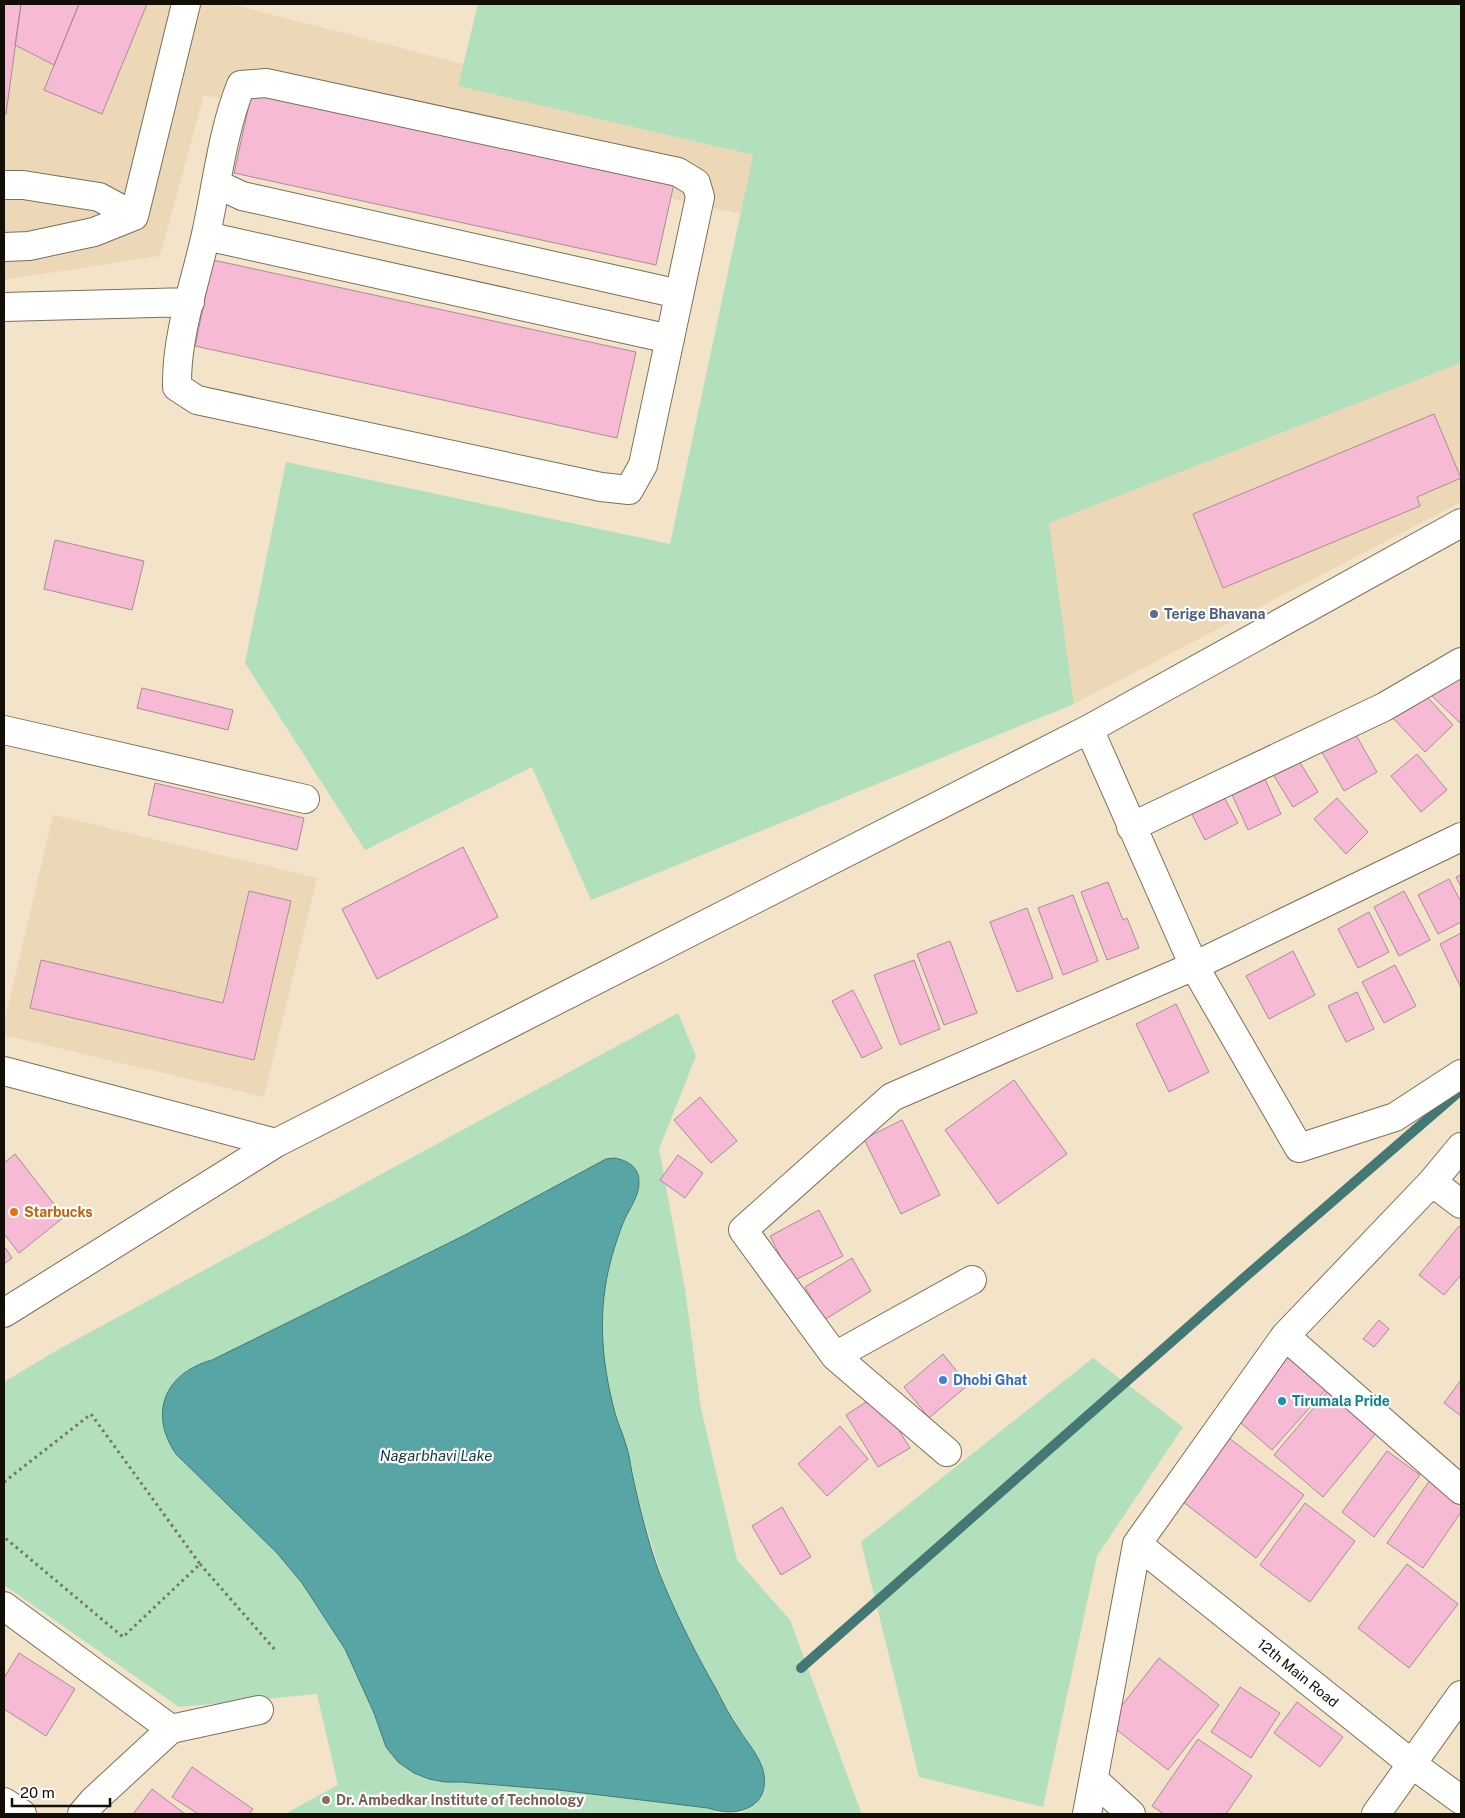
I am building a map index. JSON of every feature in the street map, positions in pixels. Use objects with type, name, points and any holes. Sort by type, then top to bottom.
[{"type":"street","points":[[134,216],[186,4]]},
{"type":"street","points":[[266,84],[678,172],[696,183],[700,197],[643,464],[629,490],[601,487],[197,400],[177,387],[177,363],[198,261],[206,236],[217,184],[231,110],[241,85],[266,84]]},
{"type":"street","points":[[217,184],[242,196],[679,294]]},
{"type":"street","points":[[4,185],[23,185],[99,197],[134,216]]},
{"type":"street","points":[[4,247],[29,246],[94,232],[134,216]]},
{"type":"street","points":[[206,236],[670,339]]},
{"type":"street","points":[[4,307],[190,302]]},
{"type":"street","points":[[4,1313],[276,1143],[1089,729],[1461,523]]},
{"type":"street","points":[[1131,827],[1384,707],[1461,662]]},
{"type":"street","points":[[1089,729],[1194,966],[1299,1148],[1395,1117],[1461,1074]]},
{"type":"street","points":[[4,730],[305,799]]},
{"type":"street","points":[[948,1452],[835,1356],[743,1230],[892,1097],[1194,966],[1461,837]]},
{"type":"street","points":[[4,1071],[276,1143]]},
{"type":"street","points":[[1087,1814],[1137,1544],[1286,1336],[1432,1182],[1461,1147]]},
{"type":"street","points":[[1432,1182],[1461,1204]]},
{"type":"street","points":[[835,1356],[972,1280]]},
{"type":"street","points":[[1286,1336],[1461,1490]]},
{"type":"street","name":"12th Main Road","points":[[1137,1544],[1412,1764],[1461,1800]]},
{"type":"street","points":[[4,1606],[171,1729]]},
{"type":"street","points":[[1376,1814],[1461,1695]]},
{"type":"street","points":[[82,1814],[93,1801],[171,1729],[259,1710]]},
{"type":"street","points":[[1094,1780],[1131,1814]]},
{"type":"street","points":[[4,1802],[22,1814]]},
{"type":"path","points":[[4,1482],[92,1414],[200,1564],[276,1651]]},
{"type":"path","points":[[4,1537],[123,1638],[200,1564]]},
{"type":"shaded area","points":[[4,4],[231,4],[463,64],[458,86],[753,155],[741,214],[204,95],[160,256],[4,280]]},
{"type":"shaded area","name":"Terige Bhavana","points":[[1461,363],[1461,502],[1074,704],[1049,523]]},
{"type":"shaded area","points":[[53,815],[317,878],[264,1097],[4,1035],[4,1023]]},
{"type":"green space","points":[[478,4],[1461,4],[1461,363],[1049,523],[1074,704],[591,900],[532,767],[365,850],[245,663],[286,462],[670,544],[753,155],[458,86]]},
{"type":"green space","points":[[678,1013],[696,1056],[659,1149],[685,1289],[701,1409],[737,1560],[790,1620],[861,1812],[860,1814],[738,1814],[756,1804],[761,1795],[765,1785],[762,1764],[715,1689],[665,1586],[644,1520],[626,1445],[615,1415],[608,1385],[603,1355],[602,1324],[605,1289],[612,1255],[623,1222],[638,1191],[640,1181],[637,1172],[606,1159],[465,1235],[212,1360],[195,1366],[173,1384],[277,1553],[302,1583],[345,1649],[374,1713],[386,1747],[445,1782],[558,1790],[708,1808],[717,1813],[724,1814],[285,1814],[338,1785],[317,1694],[179,1707],[4,1585],[4,1382],[59,1349]]},
{"type":"green space","points":[[1093,1358],[1183,1427],[1097,1556],[1043,1807],[919,1777],[861,1542]]},
{"type":"water","name":"Nagarbhavi Lake","points":[[606,1159],[623,1160],[635,1168],[639,1187],[615,1247],[605,1289],[602,1320],[608,1382],[615,1413],[627,1450],[647,1535],[665,1587],[702,1664],[763,1769],[764,1787],[761,1796],[756,1803],[739,1811],[718,1811],[708,1808],[558,1790],[445,1782],[429,1779],[414,1773],[398,1762],[386,1747],[374,1713],[345,1649],[302,1583],[277,1553],[176,1454],[163,1424],[166,1396],[183,1374],[196,1366],[212,1360],[465,1235]]},
{"type":"building","points":[[4,4],[21,4],[6,114],[4,113]]},
{"type":"building","points":[[21,4],[79,4],[54,65],[15,45]]},
{"type":"building","points":[[79,4],[147,4],[102,114],[44,90]]},
{"type":"building","points":[[253,87],[675,179],[656,265],[234,173]]},
{"type":"building","points":[[213,260],[636,352],[617,438],[195,346]]},
{"type":"building","points":[[1434,414],[1461,478],[1417,497],[1420,506],[1223,588],[1193,514]]},
{"type":"building","points":[[55,540],[144,561],[132,610],[44,589]]},
{"type":"building","points":[[1461,676],[1461,724],[1429,693]]},
{"type":"building","points":[[142,688],[233,710],[228,730],[137,708]]},
{"type":"building","points":[[1420,689],[1453,725],[1425,752],[1392,717]]},
{"type":"building","points":[[1352,728],[1377,772],[1344,791],[1319,747]]},
{"type":"building","points":[[1417,754],[1447,790],[1421,812],[1391,776]]},
{"type":"building","points":[[1296,756],[1318,792],[1293,807],[1271,771]]},
{"type":"building","points":[[1263,775],[1281,814],[1248,830],[1230,790]]},
{"type":"building","points":[[155,783],[304,818],[297,850],[148,815]]},
{"type":"building","points":[[1218,786],[1238,823],[1205,840],[1186,803]]},
{"type":"building","points":[[1337,798],[1368,832],[1346,854],[1314,819]]},
{"type":"building","points":[[463,847],[498,917],[377,979],[342,909]]},
{"type":"building","points":[[1461,875],[1461,887],[1456,877]]},
{"type":"building","points":[[1449,879],[1461,902],[1461,922],[1438,934],[1418,895]]},
{"type":"building","points":[[1108,882],[1123,920],[1127,918],[1139,948],[1107,960],[1081,892]]},
{"type":"building","points":[[249,891],[291,901],[254,1060],[30,1008],[41,960],[223,1003]]},
{"type":"building","points":[[1404,891],[1430,940],[1399,956],[1374,907]]},
{"type":"building","points":[[1073,895],[1098,961],[1063,975],[1038,908]]},
{"type":"building","points":[[1027,908],[1053,978],[1017,992],[990,922]]},
{"type":"building","points":[[1369,912],[1389,952],[1358,968],[1338,929]]},
{"type":"building","points":[[1461,933],[1461,988],[1440,944]]},
{"type":"building","points":[[950,941],[977,1013],[944,1025],[917,954]]},
{"type":"building","points":[[1293,951],[1315,995],[1269,1019],[1246,976]]},
{"type":"building","points":[[914,960],[940,1029],[900,1045],[874,975]]},
{"type":"building","points":[[1395,965],[1416,1006],[1384,1023],[1362,982]]},
{"type":"building","points":[[853,990],[882,1048],[862,1058],[832,1001]]},
{"type":"building","points":[[1357,992],[1374,1029],[1346,1042],[1328,1006]]},
{"type":"building","points":[[1176,1004],[1209,1072],[1169,1092],[1136,1024]]},
{"type":"building","points":[[1014,1080],[1067,1154],[998,1204],[945,1130]]},
{"type":"building","points":[[700,1097],[737,1141],[711,1163],[674,1120]]},
{"type":"building","points":[[902,1120],[940,1195],[901,1214],[864,1139]]},
{"type":"building","points":[[15,1154],[64,1217],[19,1253],[4,1234],[4,1163]]},
{"type":"building","points":[[678,1155],[703,1173],[685,1198],[660,1180]]},
{"type":"building","points":[[819,1210],[843,1256],[793,1281],[770,1236]]},
{"type":"building","points":[[1459,1226],[1461,1228],[1461,1275],[1444,1295],[1419,1275]]},
{"type":"building","points":[[4,1246],[12,1258],[4,1264]]},
{"type":"building","points":[[852,1258],[871,1291],[824,1320],[805,1287]]},
{"type":"building","points":[[1379,1320],[1389,1329],[1374,1347],[1363,1339]]},
{"type":"building","name":"Tirumala Pride","points":[[1291,1352],[1329,1386],[1272,1450],[1234,1417]]},
{"type":"building","points":[[943,1354],[968,1385],[929,1418],[904,1387]]},
{"type":"building","points":[[1461,1380],[1461,1416],[1444,1403]]},
{"type":"building","points":[[1327,1392],[1376,1433],[1323,1497],[1274,1455]]},
{"type":"building","points":[[877,1395],[910,1448],[878,1467],[846,1415]]},
{"type":"building","points":[[840,1426],[868,1459],[827,1496],[798,1464]]},
{"type":"building","points":[[1221,1432],[1304,1495],[1256,1558],[1174,1495]]},
{"type":"building","points":[[1387,1451],[1420,1475],[1374,1537],[1342,1512]]},
{"type":"building","points":[[1432,1477],[1461,1497],[1461,1512],[1423,1568],[1387,1543]]},
{"type":"building","points":[[1305,1503],[1355,1541],[1310,1602],[1260,1565]]},
{"type":"building","points":[[782,1507],[811,1557],[781,1575],[752,1526]]},
{"type":"building","points":[[1407,1564],[1458,1604],[1409,1668],[1358,1628]]},
{"type":"building","points":[[19,1653],[75,1689],[46,1736],[4,1709],[4,1678]]},
{"type":"building","points":[[1159,1658],[1219,1705],[1168,1770],[1108,1723]]},
{"type":"building","points":[[1240,1687],[1280,1713],[1251,1758],[1211,1732]]},
{"type":"building","points":[[1297,1702],[1343,1737],[1320,1767],[1274,1733]]},
{"type":"building","points":[[1198,1739],[1252,1776],[1226,1814],[1164,1814],[1152,1806]]},
{"type":"building","points":[[192,1767],[253,1809],[249,1814],[198,1814],[172,1797]]},
{"type":"building","points":[[152,1789],[185,1814],[133,1814]]},
{"type":"waterway","points":[[801,1668],[1245,1277],[1461,1090]]},
{"type":"place","name":"Terige Bhavana","points":[[1154,614]]},
{"type":"place","name":"Starbucks","points":[[14,1212]]},
{"type":"place","name":"Dhobi Ghat","points":[[943,1380]]},
{"type":"place","name":"Tirumala Pride","points":[[1282,1401]]},
{"type":"place","name":"Dr. Ambedkar Institute of Technology","points":[[326,1800]]}]
